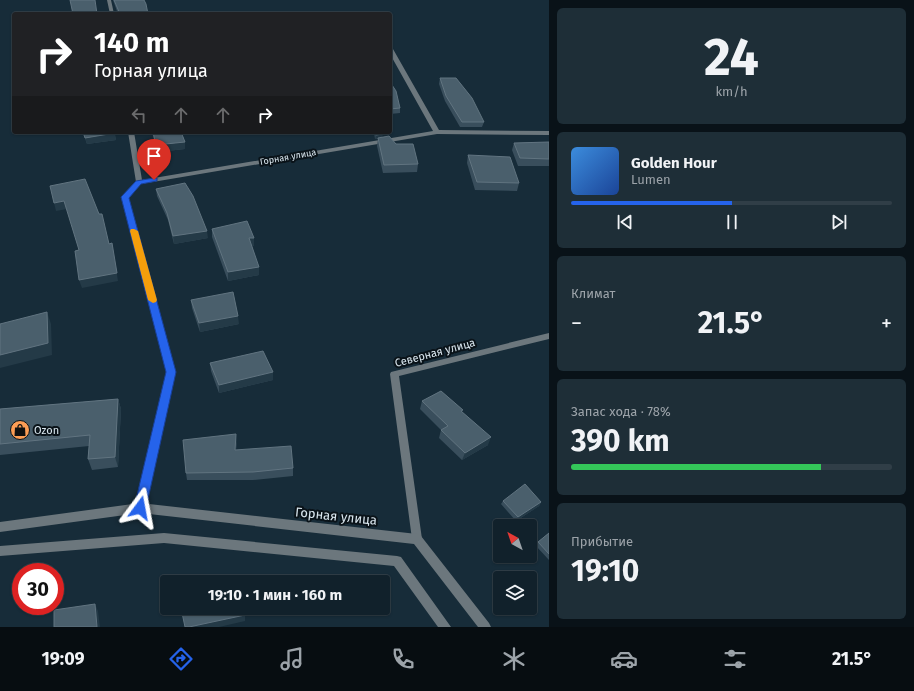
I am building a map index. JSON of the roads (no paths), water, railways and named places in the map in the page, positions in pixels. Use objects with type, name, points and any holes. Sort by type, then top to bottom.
[{"type":"street","points":[[109,0],[112,12]]},
{"type":"street","points":[[392,53],[437,132]]},
{"type":"street","name":"Горная улица","points":[[139,182],[437,132],[549,133]]},
{"type":"street","points":[[131,134],[139,182],[125,197],[171,372],[140,508]]},
{"type":"street","name":"Северная улица","points":[[418,539],[394,374],[549,336]]},
{"type":"street","name":"Горная улица","points":[[0,527],[140,508],[418,539]]},
{"type":"street","points":[[0,551],[164,538],[397,561],[446,627]]},
{"type":"street","points":[[418,539],[485,627]]},
{"type":"place","name":"Ozon","points":[[20,430]]}]
